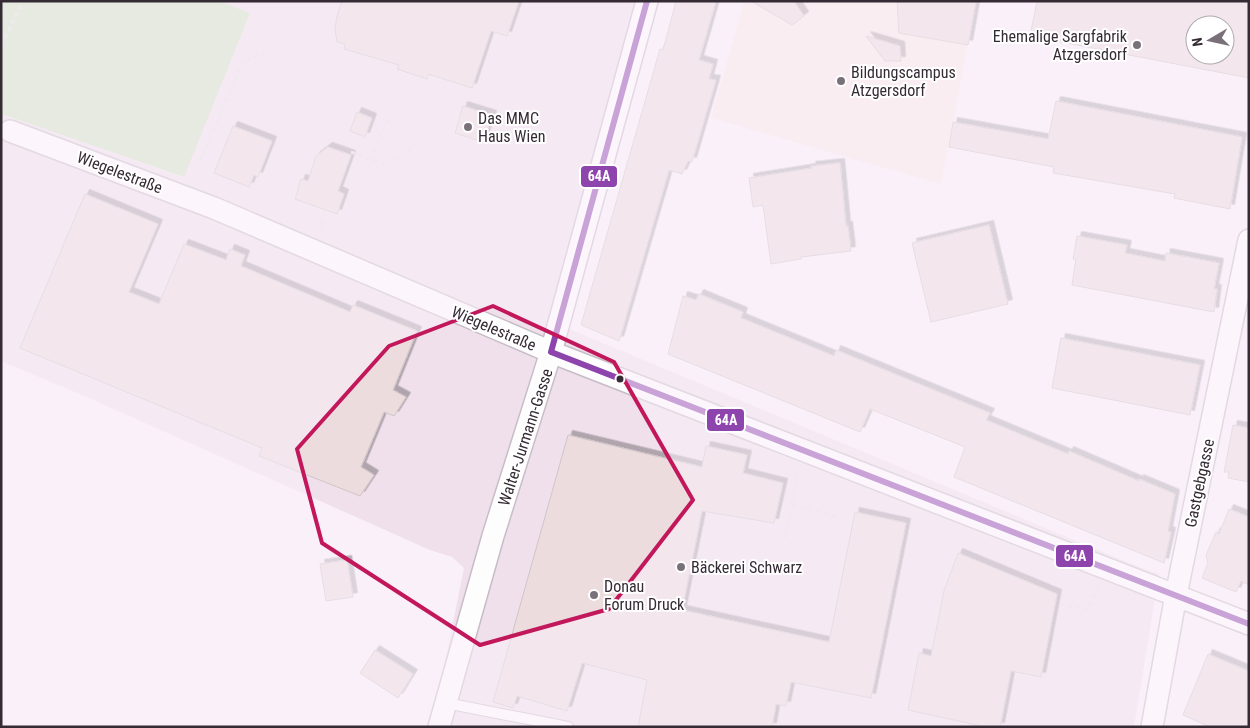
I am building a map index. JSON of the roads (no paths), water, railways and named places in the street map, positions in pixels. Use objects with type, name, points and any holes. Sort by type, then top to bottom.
[{"type":"street","name":"Walter-Jurmann-Gasse","points":[[439,727],[493,536],[551,352],[647,1]]},
{"type":"street","name":"Wiegelestraße","points":[[10,131],[214,208],[551,352],[1249,624]]},
{"type":"street","name":"Gastgebgasse","points":[[1152,727],[1176,595],[1249,240]]},
{"type":"lane","points":[[446,703],[568,727]]},
{"type":"place","name":"Ehemalige Sargfabrik Atzgersdorf","points":[[1137,45]]},
{"type":"place","name":"Bildungscampus Atzgersdorf","points":[[841,81]]},
{"type":"place","name":"Das MMC Haus Wien","points":[[468,127]]},
{"type":"place","name":"Bäckerei Schwarz","points":[[681,567]]},
{"type":"place","name":"Donau Forum Druck","points":[[594,595]]}]
